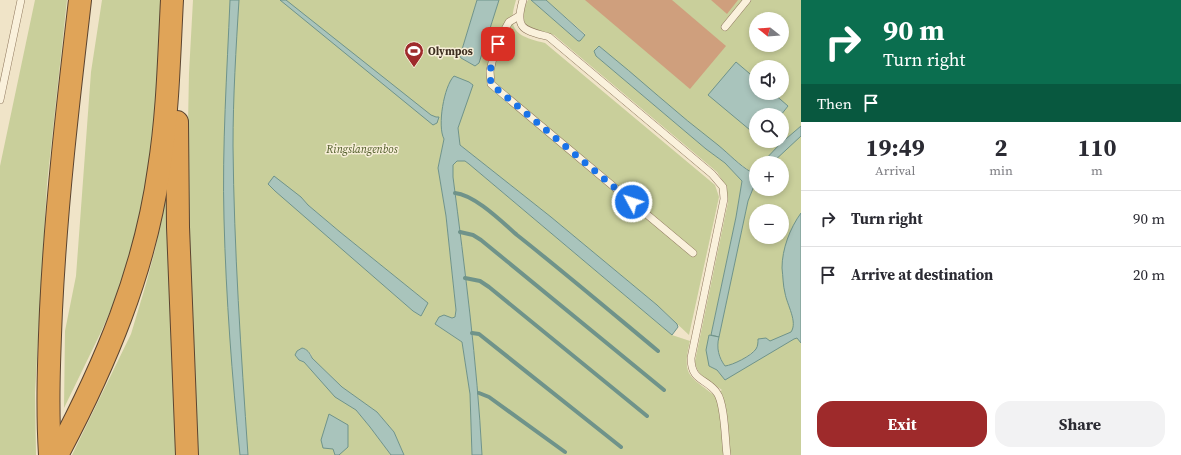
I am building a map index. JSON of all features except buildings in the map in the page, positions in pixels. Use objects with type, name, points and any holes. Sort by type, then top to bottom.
[{"type":"highway","points":[[50,455],[48,379],[58,187],[80,0]]},
{"type":"highway","points":[[57,455],[102,366],[137,271],[148,230],[160,169],[172,0]]},
{"type":"highway","points":[[176,0],[178,227],[187,455]]},
{"type":"lane","points":[[0,100],[21,0]]},
{"type":"lane","points":[[524,0],[519,16],[520,23],[526,30],[549,37],[712,174],[724,187],[724,199],[691,358],[691,366],[695,375],[717,393],[721,403],[726,455]]},
{"type":"lane","points":[[725,27],[747,0]]},
{"type":"lane","points":[[519,16],[508,22],[504,31],[493,58],[490,71],[491,84],[693,253]]},
{"type":"green space","points":[[35,0],[67,0],[47,184],[35,393],[36,455],[0,455],[0,166]]},
{"type":"green space","points":[[102,0],[167,0],[155,140],[137,227],[127,266],[115,300],[101,332],[64,408],[65,331],[76,276],[91,72]]},
{"type":"green space","name":"Ringslangenbos","points":[[193,0],[477,0],[460,56],[471,64],[479,63],[499,0],[516,0],[513,11],[514,26],[521,35],[545,43],[715,185],[719,197],[689,335],[657,305],[552,218],[460,145],[458,128],[472,84],[454,76],[438,168],[446,216],[456,310],[455,317],[435,324],[462,342],[470,394],[472,455],[404,455],[394,432],[377,412],[342,387],[312,358],[311,354],[305,349],[299,360],[304,362],[335,396],[356,410],[391,455],[198,455],[193,385],[187,174],[189,73]],"holes":[[[268,184],[301,197],[308,205],[340,232],[428,303],[421,316],[413,311]]]},
{"type":"green space","points":[[528,0],[531,0],[578,41],[583,38],[585,34],[546,0],[801,0],[801,455],[482,455],[474,351],[453,177],[453,165],[457,161],[465,161],[469,164],[672,335],[690,341],[687,361],[689,373],[698,383],[714,395],[722,390],[701,375],[695,361],[728,202],[724,183],[717,172],[554,35],[533,29],[526,25],[524,22],[524,10]],"holes":[[[709,336],[719,337],[719,352],[725,366],[738,362],[757,348],[725,380],[717,370],[709,366]]]},
{"type":"green space","points":[[170,177],[179,455],[72,455],[131,334],[155,250]]},
{"type":"water","points":[[230,0],[239,0],[233,146],[238,300],[248,455],[240,455],[234,396],[226,278],[224,137]]},
{"type":"water","points":[[280,0],[286,0],[431,115],[439,117],[437,123],[433,125]]},
{"type":"water","points":[[477,0],[499,0],[479,63],[475,66],[460,56]]},
{"type":"water","points":[[531,0],[546,0],[585,35],[580,41],[578,41]]},
{"type":"water","points":[[599,46],[749,171],[750,196],[719,337],[711,335],[736,217],[742,181],[725,163],[706,149],[596,56],[594,51]]},
{"type":"water","points":[[736,62],[749,73],[749,100],[781,100],[788,106],[786,108],[749,108],[749,129],[708,95]]},
{"type":"water","points":[[454,76],[473,85],[458,128],[460,145],[551,217],[657,305],[677,324],[678,327],[672,335],[469,164],[465,161],[457,161],[453,165],[453,177],[474,351],[482,455],[472,455],[470,394],[462,342],[435,324],[439,317],[444,315],[452,318],[455,317],[456,310],[446,216],[438,168],[444,139],[442,133],[441,116],[447,88]]},
{"type":"water","points":[[801,126],[801,136],[789,147],[789,136]]},
{"type":"water","points":[[776,148],[788,148],[780,156],[769,156]]},
{"type":"water","points":[[274,176],[301,197],[308,205],[340,232],[428,303],[421,316],[413,311],[275,191],[268,184]]},
{"type":"water","points":[[801,213],[801,343],[797,338],[794,339],[725,380],[717,370],[709,366],[706,350],[709,335],[719,337],[719,353],[725,366],[742,360],[754,352],[758,344],[758,339],[766,338],[770,341],[791,332],[793,328],[793,318],[784,290],[782,261],[786,244],[789,244],[789,234]]},
{"type":"water","points":[[302,348],[305,349],[312,358],[342,387],[377,412],[394,432],[404,455],[391,455],[356,410],[335,397],[304,362],[299,360],[295,355],[297,351]]},
{"type":"water","points":[[329,414],[348,425],[348,447],[339,455],[335,455],[333,449],[323,448],[321,440]]},
{"type":"waterway","points":[[455,193],[471,199],[488,210],[658,351]]},
{"type":"waterway","points":[[460,232],[473,235],[481,240],[664,390]]},
{"type":"waterway","points":[[465,278],[480,281],[489,287],[647,416]]},
{"type":"waterway","points":[[472,333],[479,334],[621,447]]},
{"type":"waterway","points":[[479,393],[489,397],[565,452]]},
{"type":"place","name":"Olympos","points":[[414,68]]},
{"type":"route","points":[[498,44],[490,71],[491,84],[632,202]]}]
